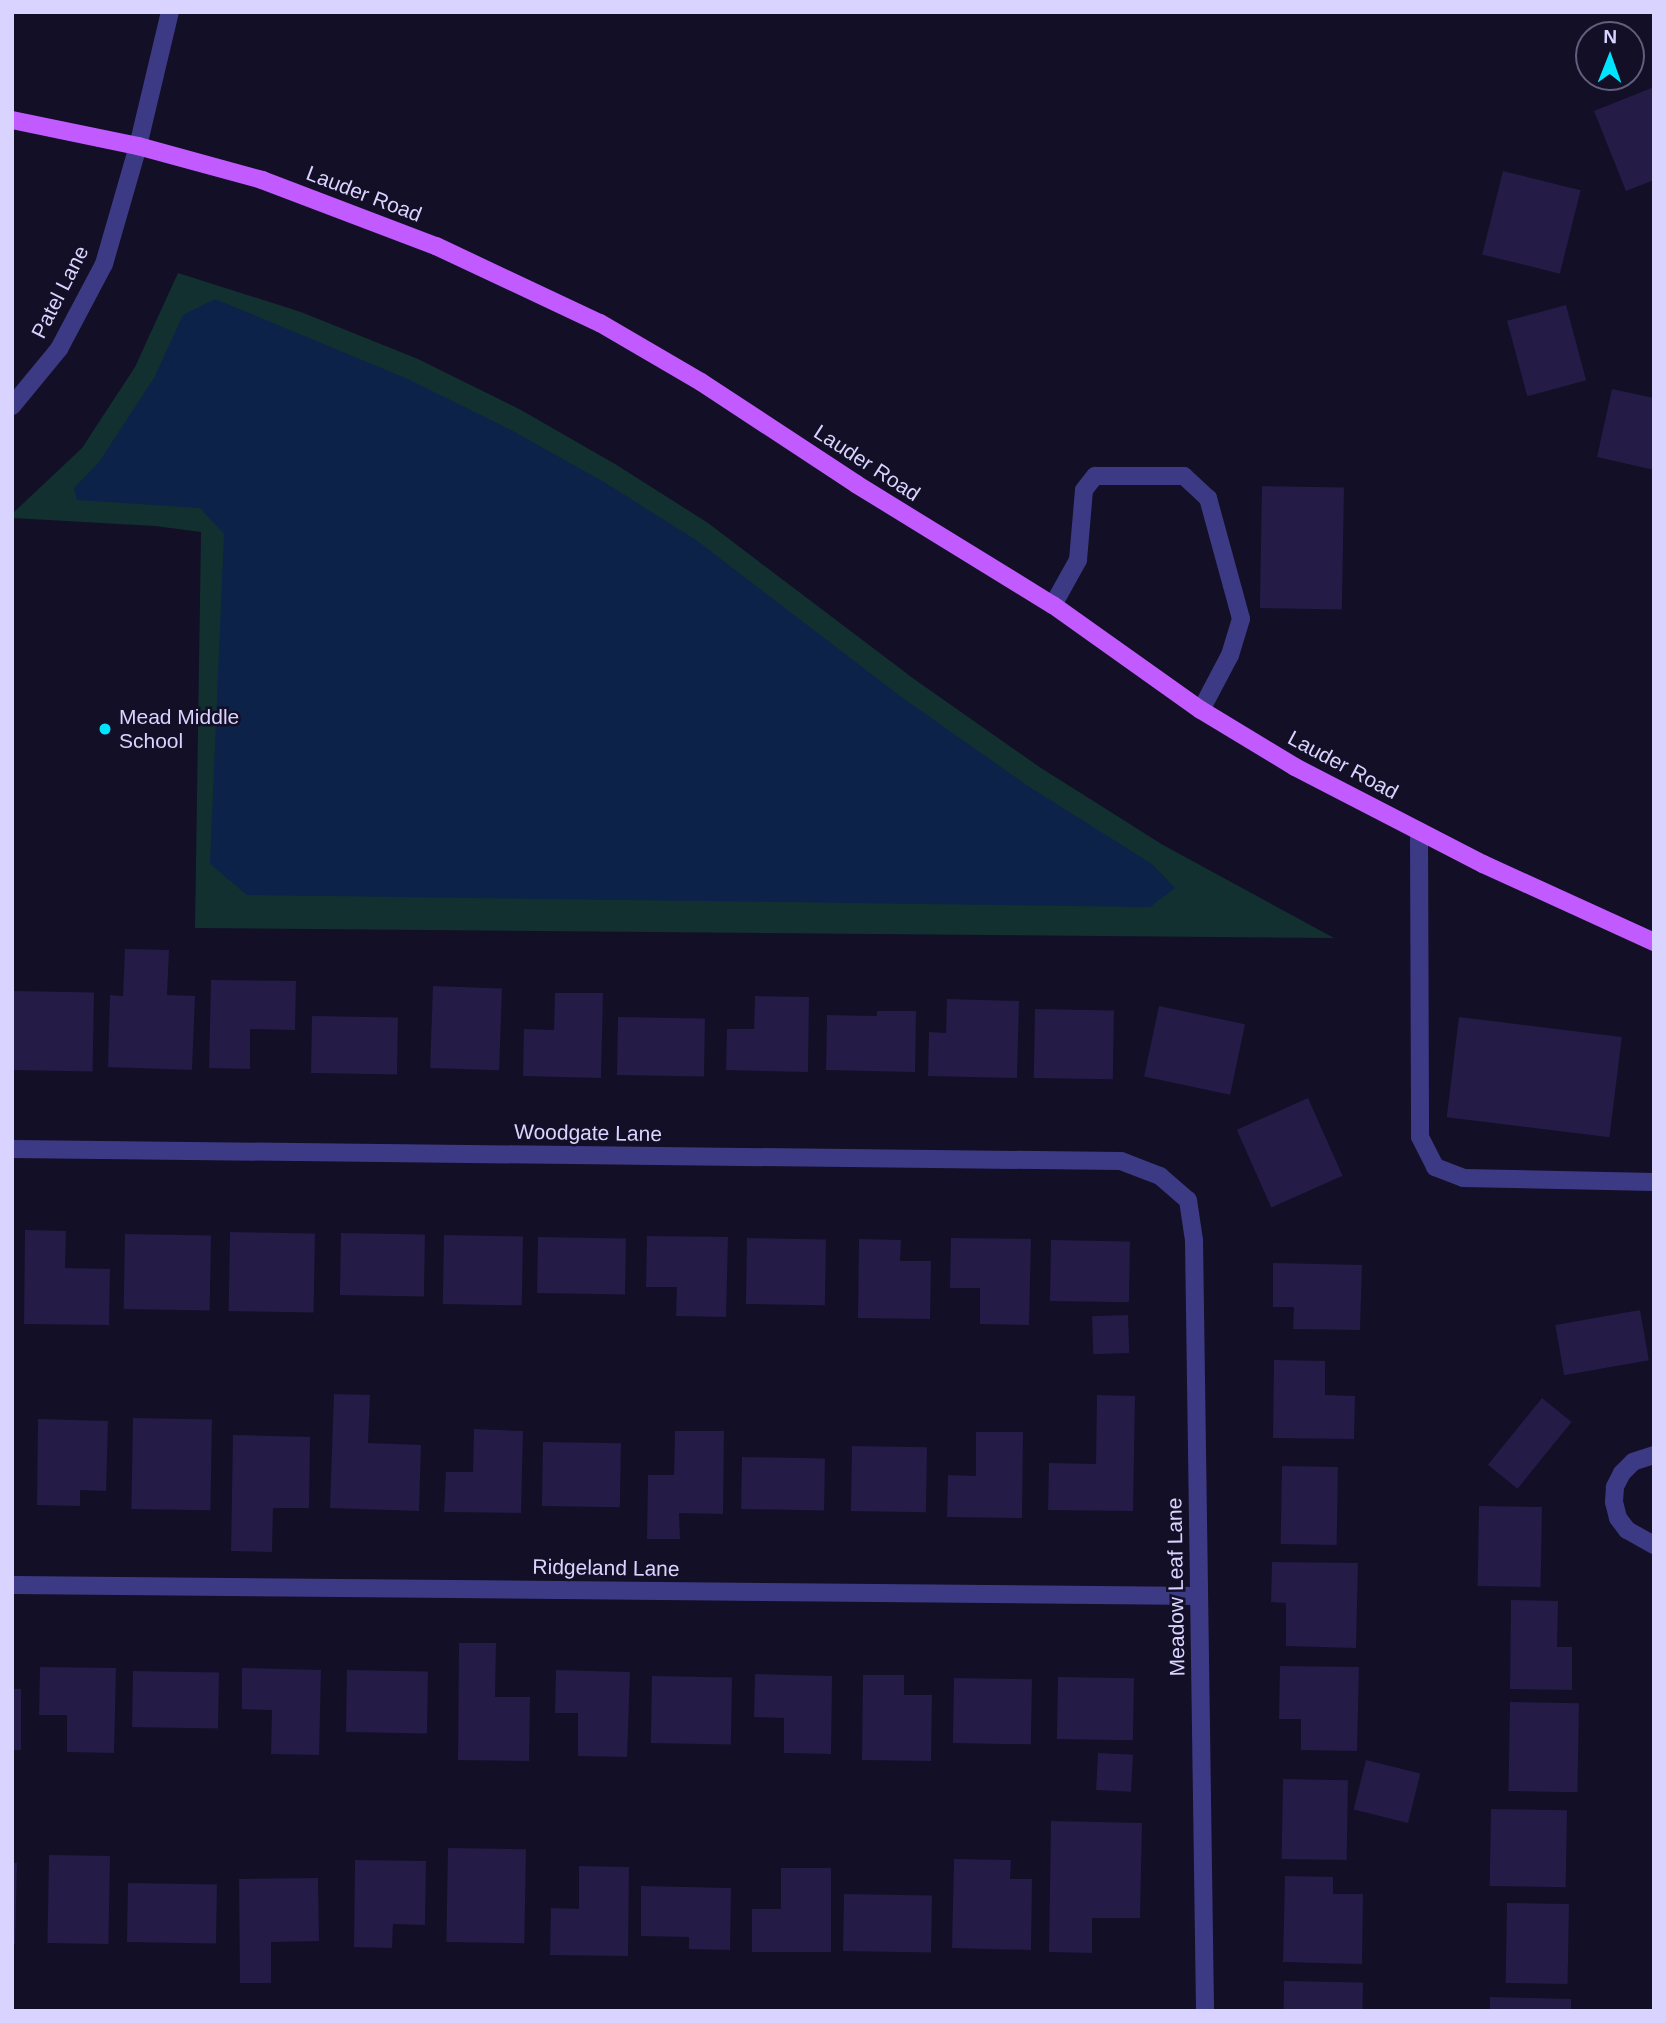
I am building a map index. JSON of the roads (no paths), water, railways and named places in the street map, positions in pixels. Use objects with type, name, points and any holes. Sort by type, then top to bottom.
[{"type":"main road","name":"Lauder Road","points":[[12,120],[138,146],[262,180],[436,246],[600,323],[701,382],[856,484],[1053,605],[1201,710],[1295,767],[1483,864],[1654,942]]},
{"type":"street","name":"Patel Lane","points":[[12,406],[59,349],[104,264],[138,146],[170,12]]},
{"type":"street","points":[[1053,605],[1078,560],[1084,489],[1095,476],[1184,476],[1208,498],[1241,619],[1230,655],[1201,710]]},
{"type":"street","points":[[1419,831],[1420,1137],[1435,1167],[1463,1178],[1654,1182]]},
{"type":"street","name":"Woodgate Lane","points":[[12,1149],[1121,1161],[1160,1176]]},
{"type":"street","name":"Meadow Leaf Lane","points":[[1160,1176],[1188,1200],[1194,1240],[1205,2011]]},
{"type":"street","points":[[1654,1455],[1633,1462],[1622,1473],[1615,1487],[1614,1502],[1618,1518],[1627,1530],[1639,1539],[1654,1544]]},
{"type":"street","name":"Ridgeland Lane","points":[[12,1585],[1199,1596]]},
{"type":"water","points":[[215,299],[408,379],[511,430],[604,482],[696,540],[900,696],[1028,786],[1152,864],[1175,888],[1150,907],[247,895],[210,864],[224,534],[200,508],[77,500],[74,488],[99,462],[154,378],[183,315]]},
{"type":"place","name":"Mead Middle School","points":[[105,729]]}]
